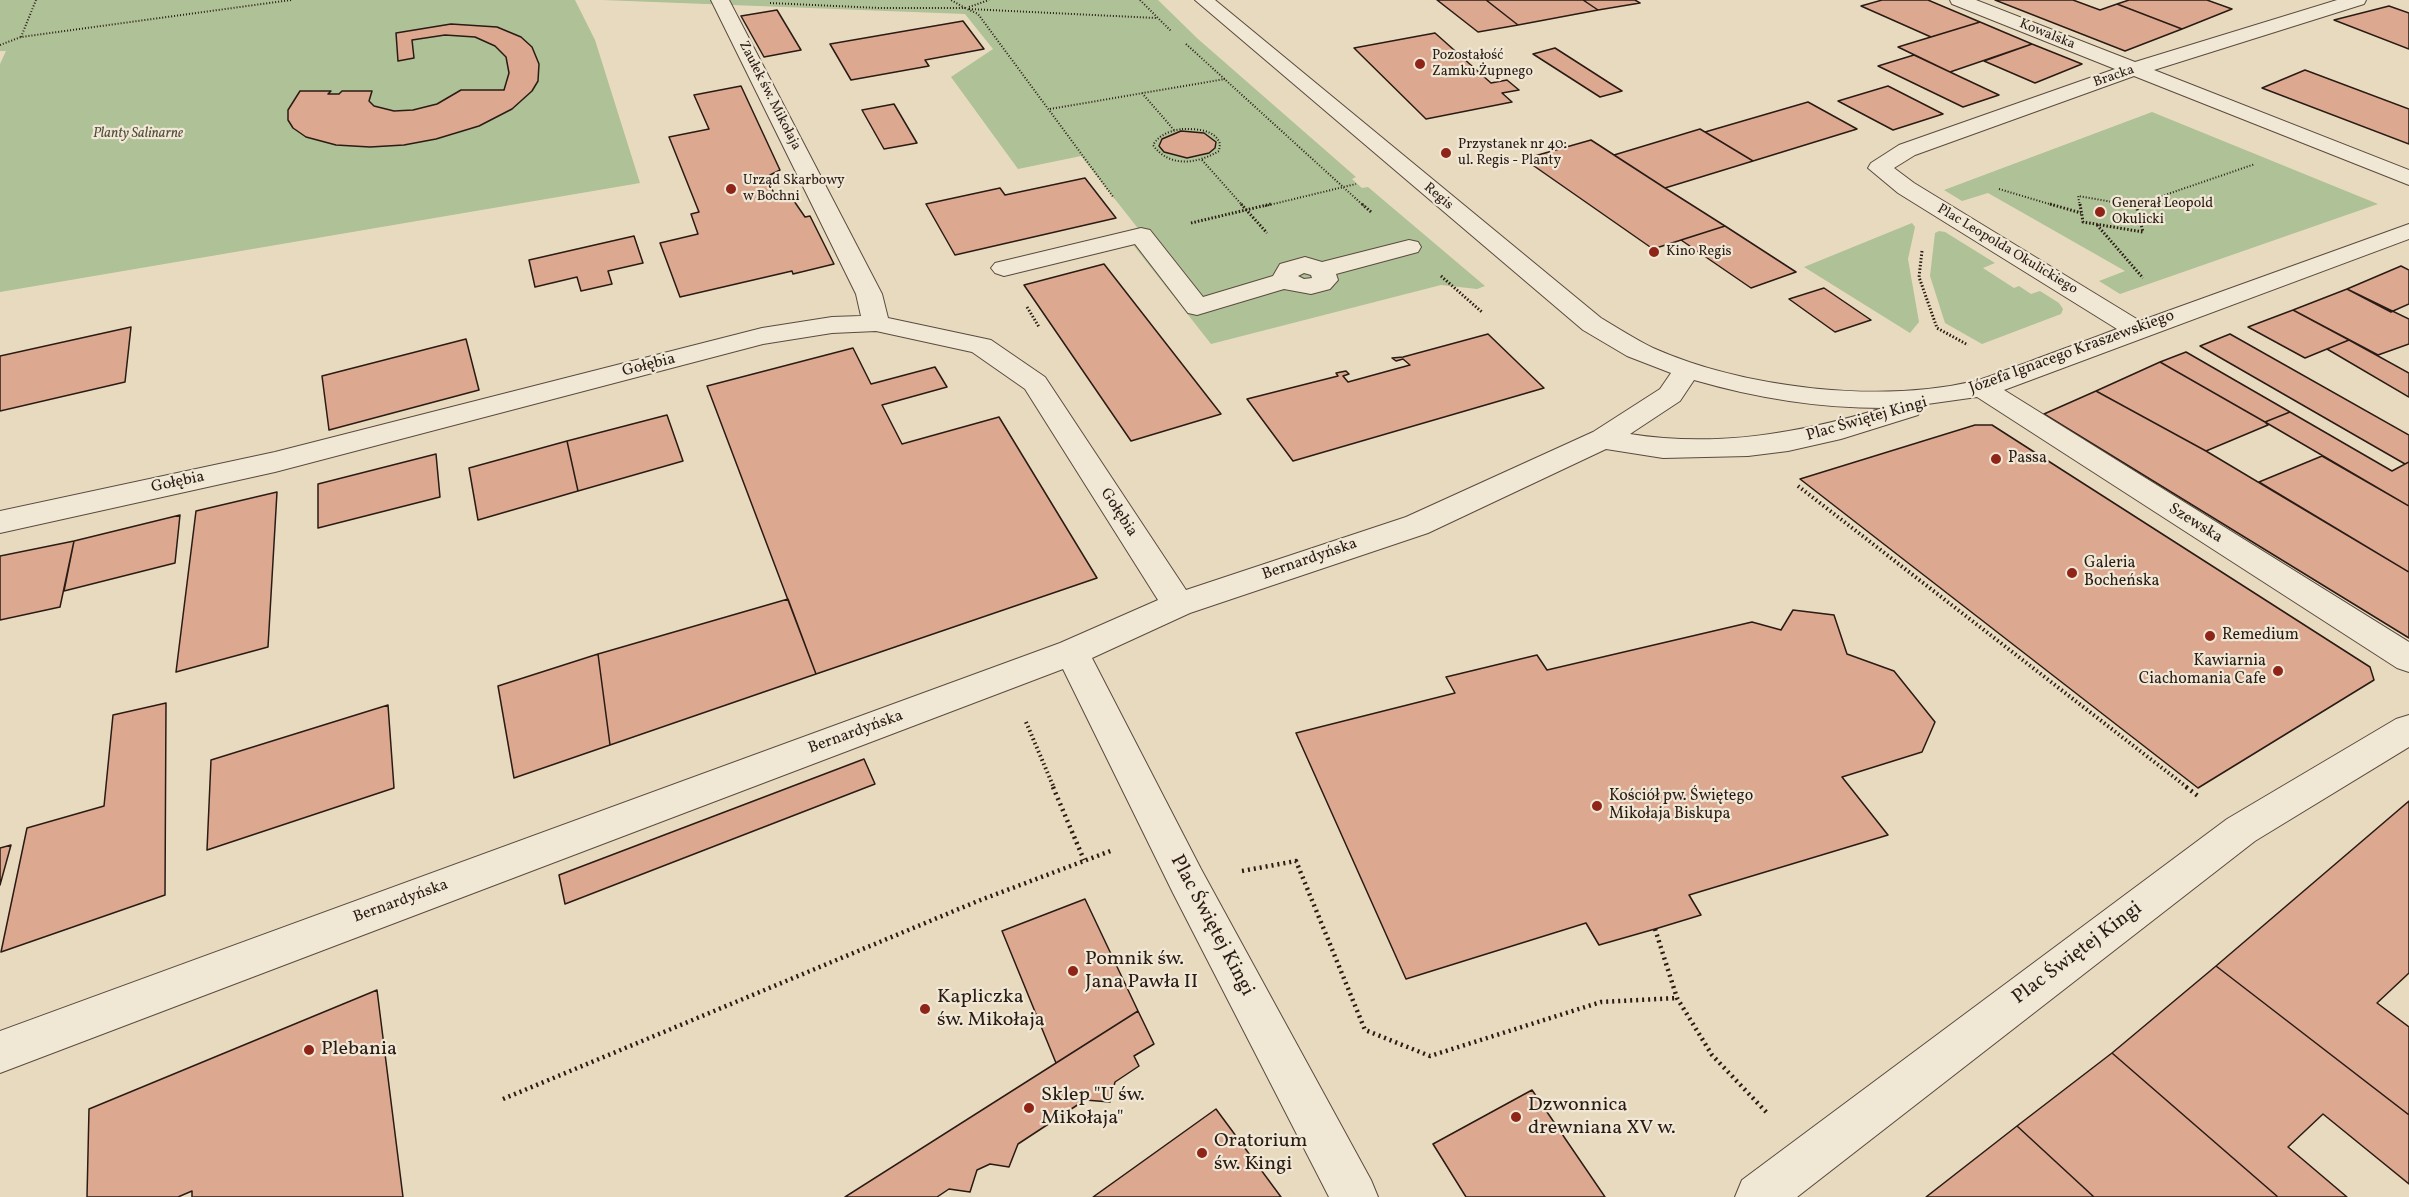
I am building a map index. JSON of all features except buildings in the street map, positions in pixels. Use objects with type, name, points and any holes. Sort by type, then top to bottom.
[{"type":"street","name":"Zaułek św. Mikołaja","points":[[720,0],[869,294],[876,323]]},
{"type":"street","name":"Regis","points":[[1204,0],[1592,324],[1649,357],[1687,370]]},
{"type":"street","name":"Kowalska","points":[[1959,0],[2135,69]]},
{"type":"street","name":"Bracka","points":[[1879,168],[1907,150],[2135,69],[2357,0]]},
{"type":"street","points":[[2135,69],[2409,178]]},
{"type":"street","name":"Plac Leopolda Okulickiego","points":[[1879,168],[1950,215],[2137,330]]},
{"type":"street","name":"Józefa Ignacego Kraszewskiego","points":[[1687,370],[1766,390],[1847,400],[1967,391],[2409,231]]},
{"type":"street","points":[[1004,268],[1141,235],[1197,307],[1287,280],[1304,287],[1318,285],[1325,280],[1322,270],[1409,247]]},
{"type":"street","name":"Gołębia","points":[[0,522],[275,462],[762,336],[832,325],[876,323],[981,346],[1035,383],[1178,605]]},
{"type":"street","name":"Bernardyńska","points":[[0,1052],[1072,652],[1178,605],[1417,525],[1603,439],[1670,395],[1687,370]]},
{"type":"street","name":"Plac Świętej Kingi","points":[[1603,439],[1663,449],[1748,447],[1788,442],[1841,430],[1967,391]]},
{"type":"street","name":"Szewska","points":[[1967,391],[2409,659]]},
{"type":"street","name":"Plac Świętej Kingi","points":[[1072,652],[1187,881],[1354,1197]]},
{"type":"street","name":"Plac Świętej Kingi","points":[[1759,1197],[2241,830],[2409,729]]},
{"type":"path","points":[[21,37],[36,0]]},
{"type":"path","points":[[250,6],[253,0]]},
{"type":"path","points":[[0,45],[21,37],[291,0]]},
{"type":"path","points":[[720,0],[1157,18]]},
{"type":"path","points":[[879,8],[883,0]]},
{"type":"path","points":[[951,0],[978,14],[1141,235],[1345,187]]},
{"type":"path","points":[[965,9],[989,0]]},
{"type":"path","points":[[1140,0],[1174,33]]},
{"type":"path","points":[[1182,41],[1483,313]]},
{"type":"path","points":[[1050,109],[1225,79]]},
{"type":"path","points":[[1142,93],[1174,130]]},
{"type":"path","points":[[1197,129],[1211,133],[1220,139],[1222,145],[1219,151],[1202,160],[1177,160],[1157,153],[1153,145],[1157,138],[1174,130],[1197,129]]},
{"type":"path","points":[[2136,206],[2143,232],[2083,222],[2078,196],[2136,206],[2318,142]]},
{"type":"path","points":[[1202,160],[1246,211]]},
{"type":"path","points":[[1950,215],[1924,226],[1920,278],[1937,328],[2019,373]]},
{"type":"path","points":[[1748,447],[2241,830]]},
{"type":"path","points":[[1187,881],[1296,861],[1365,1030],[1430,1056],[1601,1002],[1677,998]]},
{"type":"path","points":[[503,1099],[967,905],[1078,862]]},
{"type":"path","points":[[1655,929],[1677,998],[1712,1055],[1809,1159]]},
{"type":"green space","name":"Planty Salinarne","points":[[0,0],[575,0],[595,40],[640,183],[0,292],[0,64],[6,51],[0,51]]},
{"type":"green space","points":[[602,0],[1158,0],[1198,39],[1356,177],[1352,179],[1362,188],[1368,187],[1485,286],[1477,289],[1441,285],[1211,344],[1134,246],[1140,231],[1081,156],[1018,169],[951,77],[993,49],[965,14]]},
{"type":"green space","points":[[2152,112],[2378,204],[2120,294],[2099,281],[2125,271],[1988,193],[1962,201],[1944,190]]},
{"type":"green space","points":[[1912,223],[1915,227],[1908,259],[1919,322],[1910,333],[1804,267]]},
{"type":"green space","points":[[1945,232],[1995,263],[1983,268],[2014,288],[2019,286],[2031,294],[2040,291],[2059,303],[2063,309],[2061,314],[1982,344],[1945,323],[1930,276],[1935,233]]},
{"type":"place","name":"Pozostałość Zamku Żupnego","points":[[1420,64]]},
{"type":"place","name":"Przystanek nr 40: ul. Regis - Planty","points":[[1446,153]]},
{"type":"place","name":"Urząd Skarbowy w Bochni","points":[[731,189]]},
{"type":"place","name":"Generał Leopold Okulicki","points":[[2100,212]]},
{"type":"place","name":"Kino Regis","points":[[1654,252]]},
{"type":"place","name":"Passa","points":[[1996,459]]},
{"type":"place","name":"Galeria Bocheńska","points":[[2072,573]]},
{"type":"place","name":"Remedium","points":[[2210,636]]},
{"type":"place","name":"Kawiarnia Ciachomania Cafe","points":[[2278,671]]},
{"type":"place","name":"Kościół pw. Świętego Mikołaja Biskupa","points":[[1597,806]]},
{"type":"place","name":"Pomnik św. Jana Pawła II","points":[[1073,971]]},
{"type":"place","name":"Kapliczka św. Mikołaja","points":[[925,1009]]},
{"type":"place","name":"Plebania","points":[[309,1050]]},
{"type":"place","name":"Sklep \"U św. Mikołaja\"","points":[[1029,1108]]},
{"type":"place","name":"Dzwonnica drewniana XV w.","points":[[1516,1117]]},
{"type":"place","name":"Oratorium św. Kingi","points":[[1202,1153]]}]
